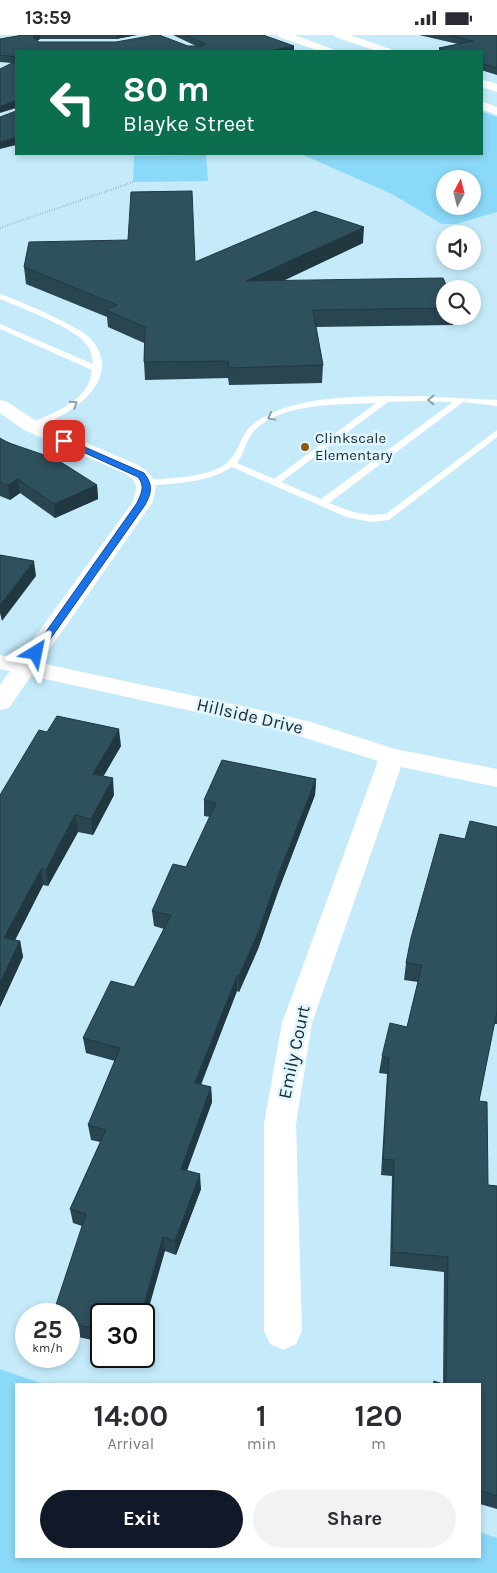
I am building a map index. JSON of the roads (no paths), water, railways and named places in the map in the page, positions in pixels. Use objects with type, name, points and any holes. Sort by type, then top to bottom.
[{"type":"main road","points":[[283,35],[326,50]]},
{"type":"main road","points":[[339,35],[384,50]]},
{"type":"main road","points":[[483,84],[497,89]]},
{"type":"main road","points":[[483,106],[497,111]]},
{"type":"street","points":[[0,405],[12,415],[31,426],[131,469],[141,475],[147,483],[147,491],[142,503],[0,702]]},
{"type":"street","name":"Hillside Drive","points":[[0,662],[261,718],[302,728],[392,757],[497,778]]},
{"type":"street","name":"Emily Court","points":[[282,1331],[280,1124],[297,1023],[392,757]]},
{"type":"lane","points":[[0,296],[79,332],[90,341],[96,353],[98,369],[96,380],[87,395],[64,410],[31,426]]},
{"type":"lane","points":[[0,326],[98,369]]},
{"type":"lane","points":[[275,483],[384,400]]},
{"type":"lane","points":[[147,483],[217,471],[232,464],[239,454],[248,432],[279,412],[304,405],[384,400],[461,400],[497,403]]},
{"type":"lane","points":[[322,503],[461,400]]},
{"type":"lane","points":[[232,464],[349,515],[370,519],[389,517],[497,433]]},
{"type":"place","name":"Clinkscale Elementary","points":[[305,447]]}]
